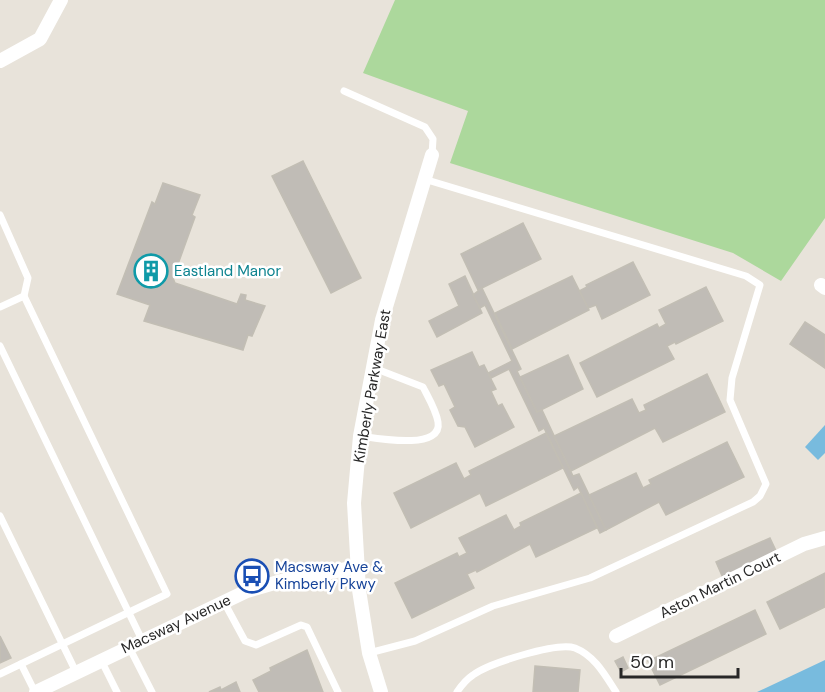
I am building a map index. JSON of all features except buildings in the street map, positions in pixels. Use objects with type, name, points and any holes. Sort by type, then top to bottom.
[{"type":"street","points":[[0,61],[40,39],[61,0]]},
{"type":"street","name":"Kimberly Parkway East","points":[[381,692],[369,653],[361,611],[354,503],[360,436],[382,320],[432,155]]},
{"type":"street","name":"Aston Martin Court","points":[[615,636],[804,544],[825,538]]},
{"type":"street","name":"Macsway Avenue","points":[[36,692],[142,640],[265,585],[358,567]]},
{"type":"lane","points":[[344,91],[425,127],[433,139],[432,155]]},
{"type":"lane","points":[[369,653],[415,641],[493,606],[590,578],[753,502],[760,496],[766,484],[730,400],[732,378],[760,285],[746,276],[424,179]]},
{"type":"lane","points":[[0,215],[28,278],[24,296],[167,594],[0,674]]},
{"type":"lane","points":[[0,307],[24,296]]},
{"type":"lane","points":[[0,346],[142,640]]},
{"type":"lane","points":[[360,436],[417,441],[427,439],[436,432],[439,423],[423,387],[374,368]]},
{"type":"lane","points":[[0,516],[76,672]]},
{"type":"lane","points":[[224,602],[245,641],[256,645],[301,625],[307,627],[338,692]]},
{"type":"lane","points":[[129,647],[152,692]]},
{"type":"lane","points":[[457,692],[473,675],[490,666],[549,649],[573,647],[595,661],[616,692]]},
{"type":"lane","points":[[101,660],[117,692]]},
{"type":"lane","points":[[21,664],[36,692]]},
{"type":"green space","points":[[395,0],[825,0],[825,218],[781,281],[733,253],[450,163],[468,111],[363,73]]},
{"type":"water","points":[[825,425],[825,453],[818,460],[805,447]]},
{"type":"water","points":[[825,660],[825,692],[757,692]]},
{"type":"place","name":"Eastland Manor","points":[[151,271]]},
{"type":"place","name":"Macsway Ave & Kimberly Pkwy","points":[[252,576]]}]
